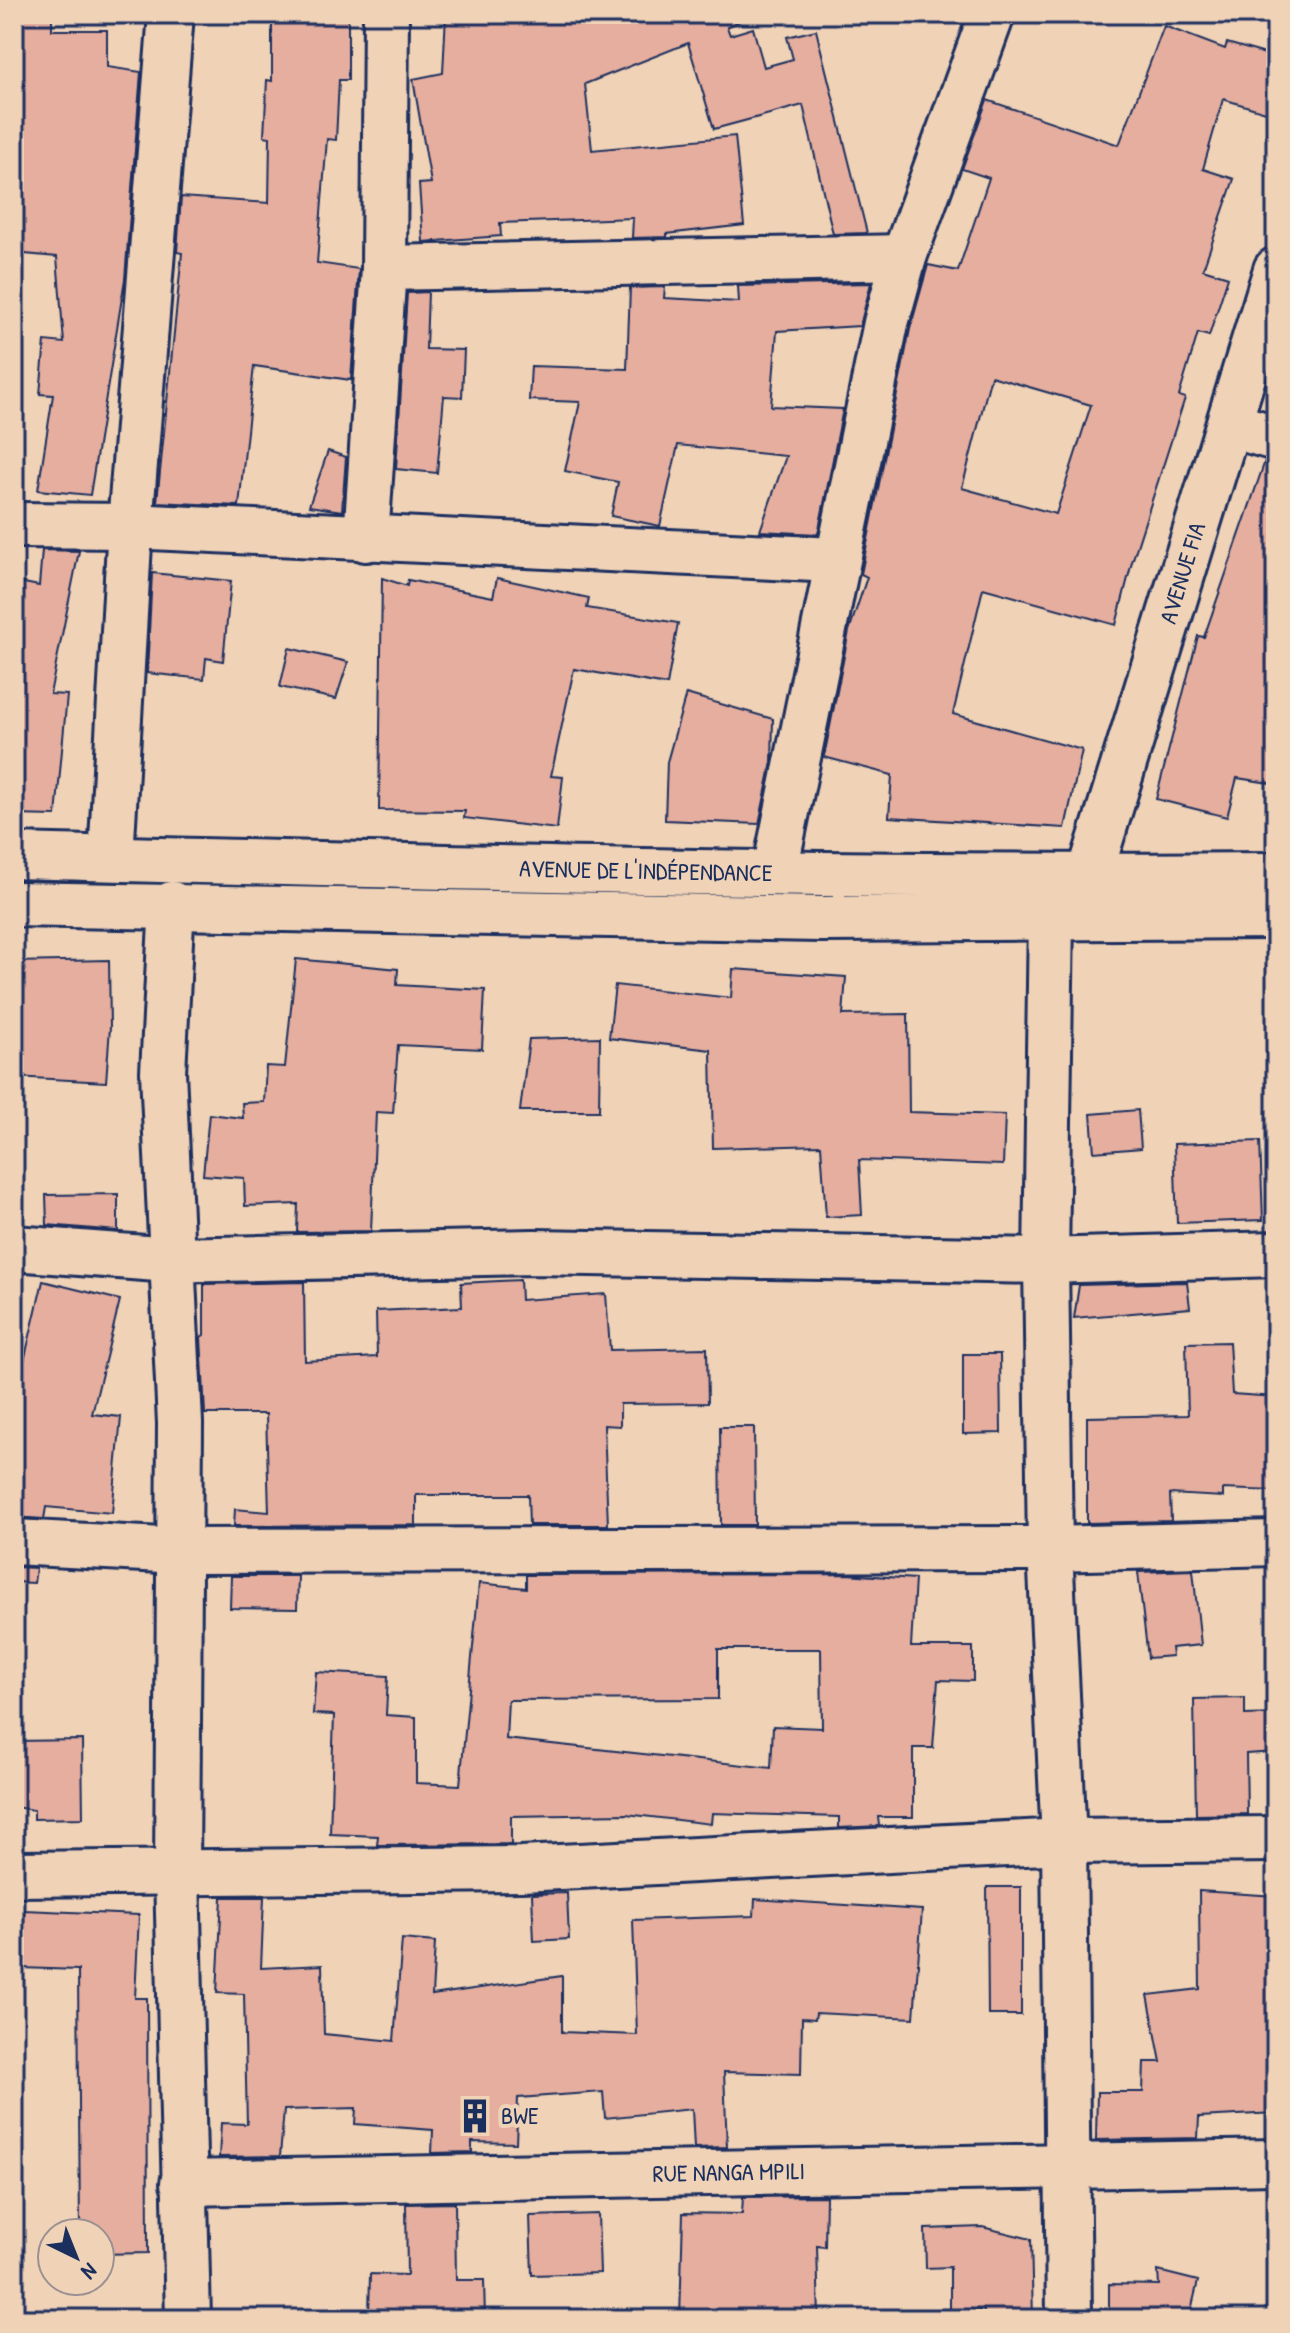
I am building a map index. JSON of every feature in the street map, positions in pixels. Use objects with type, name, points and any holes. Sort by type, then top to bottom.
[{"type":"street","points":[[111,858],[130,526],[171,14]]},
{"type":"street","points":[[366,539],[384,268],[386,14]]},
{"type":"street","points":[[775,871],[835,560],[886,323],[904,257],[992,14]]},
{"type":"street","points":[[384,268],[904,257]]},
{"type":"street","name":"AVENUE FIA","points":[[1089,877],[1276,270]]},
{"type":"street","points":[[1230,425],[1276,438]]},
{"type":"street","points":[[14,525],[130,526],[835,560]]},
{"type":"street","name":"AVENUE DE L'INDÉPENDANCE","points":[[14,856],[1089,877],[1276,875]]},
{"type":"street","name":"AVENUE DE L'INDÉPENDANCE","points":[[14,904],[172,904],[821,919],[1051,915],[1276,916]]},
{"type":"street","points":[[172,904],[163,1072],[180,1423],[177,1873],[188,2319]]},
{"type":"street","points":[[1051,915],[1046,1261],[1050,1549],[1064,1841],[1069,2319]]},
{"type":"street","points":[[14,1248],[171,1260],[534,1252],[1046,1261],[1276,1254]]},
{"type":"street","points":[[14,1542],[181,1551],[1050,1549],[1276,1543]]},
{"type":"street","points":[[14,1874],[521,1869],[1064,1841],[1276,1839]]},
{"type":"street","name":"RUE NANGA MPILI","points":[[183,2183],[1276,2162]]},
{"type":"building","points":[[14,14],[52,14],[52,30],[107,30],[107,67],[141,72],[125,279],[90,495],[38,490],[53,395],[40,394],[45,341],[64,343],[57,257],[14,253]]},
{"type":"building","points":[[446,14],[755,14],[727,27],[730,35],[753,28],[764,67],[793,59],[787,37],[816,30],[867,233],[833,234],[803,105],[714,129],[688,43],[585,84],[592,150],[735,136],[744,225],[667,234],[667,237],[632,238],[633,218],[500,223],[501,236],[423,242],[419,184],[431,183],[413,79],[443,73]]},
{"type":"building","points":[[272,15],[348,15],[348,80],[339,80],[336,140],[327,139],[317,263],[359,269],[351,380],[254,366],[239,506],[157,502],[182,253],[177,252],[181,197],[269,203],[270,137],[264,136],[267,80],[272,81]]},
{"type":"building","points":[[1164,26],[1225,49],[1227,43],[1276,57],[1276,92],[1269,113],[1223,99],[1203,169],[1234,179],[1203,269],[1228,277],[1209,336],[1198,333],[1179,396],[1185,398],[1132,562],[1116,625],[983,588],[953,714],[1082,750],[1065,828],[889,817],[892,775],[824,757],[849,631],[867,577],[861,574],[910,329],[928,265],[958,271],[989,178],[962,169],[987,100],[1119,145]],"holes":[[[991,376],[1091,405],[1056,514],[962,488]]]},
{"type":"building","points":[[871,283],[860,326],[777,331],[771,406],[843,409],[818,534],[760,531],[786,456],[678,445],[660,526],[611,516],[618,482],[565,471],[580,402],[529,400],[531,366],[627,369],[630,288],[665,287],[664,298],[739,302],[738,286]]},
{"type":"building","points":[[428,292],[426,349],[464,350],[462,397],[444,396],[437,473],[396,469],[407,293]]},
{"type":"building","points":[[328,451],[346,457],[342,511],[309,506]]},
{"type":"building","points":[[1265,461],[1276,462],[1276,784],[1237,778],[1227,817],[1156,799],[1198,636],[1204,637]]},
{"type":"building","points":[[42,550],[79,551],[50,694],[67,695],[56,816],[14,815],[14,581],[39,586]]},
{"type":"building","points":[[152,573],[231,581],[223,661],[206,658],[204,679],[147,673]]},
{"type":"building","points":[[382,578],[407,586],[408,580],[493,597],[497,578],[589,598],[587,608],[678,623],[667,685],[574,669],[551,776],[563,777],[557,829],[464,818],[465,811],[379,810]]},
{"type":"building","points":[[289,648],[348,662],[336,699],[280,687]]},
{"type":"building","points":[[686,694],[773,719],[772,762],[759,824],[665,820],[667,762]]},
{"type":"building","points":[[296,959],[398,969],[397,985],[485,990],[482,1049],[398,1045],[393,1113],[376,1112],[371,1231],[297,1232],[298,1204],[245,1206],[244,1178],[203,1175],[209,1114],[243,1118],[242,1103],[264,1102],[266,1066],[285,1067]]},
{"type":"building","points":[[109,960],[110,1027],[106,1082],[14,1077],[14,962]]},
{"type":"building","points":[[733,969],[846,977],[843,1015],[908,1014],[909,1112],[1005,1115],[1003,1165],[859,1160],[862,1215],[826,1217],[821,1145],[713,1148],[711,1050],[609,1038],[615,985],[731,998]]},
{"type":"building","points":[[600,1037],[599,1111],[520,1111],[529,1039]]},
{"type":"building","points":[[1138,1110],[1141,1148],[1094,1152],[1091,1114]]},
{"type":"building","points":[[1260,1141],[1263,1220],[1177,1223],[1174,1144]]},
{"type":"building","points":[[118,1194],[118,1231],[47,1225],[46,1195]]},
{"type":"building","points":[[520,1280],[521,1300],[606,1294],[610,1350],[707,1348],[708,1403],[620,1404],[620,1426],[604,1425],[608,1525],[529,1525],[528,1495],[416,1495],[416,1525],[234,1526],[235,1509],[269,1512],[266,1414],[205,1414],[201,1337],[204,1335],[204,1284],[304,1282],[305,1361],[377,1357],[376,1311],[462,1307],[461,1283]]},
{"type":"building","points":[[43,1281],[120,1300],[92,1414],[121,1417],[112,1513],[46,1507],[44,1519],[14,1517],[14,1403]]},
{"type":"building","points":[[1187,1282],[1190,1308],[1074,1318],[1079,1285]]},
{"type":"building","points":[[1229,1342],[1232,1394],[1276,1397],[1276,1491],[1223,1489],[1223,1497],[1170,1494],[1171,1521],[1087,1523],[1087,1417],[1188,1415],[1186,1343]]},
{"type":"building","points":[[963,1354],[1000,1354],[1001,1433],[963,1434]]},
{"type":"building","points":[[720,1427],[754,1427],[755,1525],[721,1525]]},
{"type":"building","points":[[14,1567],[36,1568],[34,1583],[14,1582]]},
{"type":"building","points":[[1193,1570],[1201,1645],[1171,1648],[1172,1656],[1148,1658],[1138,1572]]},
{"type":"building","points":[[846,1574],[915,1579],[911,1647],[973,1647],[973,1681],[938,1680],[933,1748],[913,1748],[913,1817],[878,1817],[879,1826],[839,1828],[839,1817],[712,1813],[711,1824],[626,1814],[511,1816],[511,1844],[377,1845],[378,1836],[330,1834],[334,1715],[313,1714],[316,1672],[388,1676],[386,1715],[416,1717],[416,1783],[460,1785],[479,1583],[526,1588],[526,1575]],"holes":[[[718,1649],[821,1649],[822,1728],[773,1726],[771,1768],[506,1739],[508,1700],[718,1699]]]},
{"type":"building","points":[[231,1576],[298,1576],[297,1609],[230,1608]]},
{"type":"building","points":[[1245,1698],[1245,1715],[1276,1714],[1276,1752],[1246,1754],[1247,1814],[1196,1815],[1194,1699]]},
{"type":"building","points":[[82,1740],[83,1818],[34,1819],[34,1810],[14,1807],[14,1741]]},
{"type":"building","points":[[987,1887],[1021,1887],[1021,2015],[988,2015]]},
{"type":"building","points":[[1199,1891],[1276,1896],[1276,2113],[1199,2117],[1198,2138],[1096,2140],[1097,2092],[1143,2092],[1144,2062],[1161,2062],[1148,1995],[1200,1989]]},
{"type":"building","points":[[567,1893],[569,1939],[534,1941],[532,1894]]},
{"type":"building","points":[[222,1897],[264,1897],[261,1968],[322,1965],[324,2034],[394,2041],[402,1939],[435,1942],[432,1995],[562,1976],[562,2032],[637,2035],[633,1920],[754,1916],[755,1899],[922,1910],[914,2018],[816,2013],[815,2019],[802,2018],[801,2074],[724,2072],[727,2147],[694,2148],[692,2109],[605,2118],[603,2092],[518,2098],[516,2143],[472,2142],[472,2152],[432,2153],[433,2130],[355,2124],[356,2108],[284,2110],[280,2156],[219,2157],[221,2123],[247,2124],[244,1994],[217,1993]]},
{"type":"building","points":[[24,1910],[139,1915],[135,1998],[147,1998],[148,2253],[116,2254],[116,2217],[80,2217],[78,1970],[21,1968]]},
{"type":"building","points":[[826,2196],[825,2247],[817,2246],[819,2319],[680,2319],[683,2213],[742,2214],[743,2197]]},
{"type":"building","points":[[455,2203],[456,2280],[484,2280],[485,2319],[369,2315],[370,2274],[407,2275],[406,2204]]},
{"type":"building","points":[[598,2214],[600,2273],[532,2275],[530,2216]]},
{"type":"building","points":[[982,2227],[1031,2239],[1033,2319],[983,2319],[984,2310],[950,2311],[950,2267],[926,2268],[925,2229]]},
{"type":"building","points":[[1158,2271],[1198,2281],[1189,2319],[1109,2319],[1109,2284],[1159,2285]]},
{"type":"place","name":"BWE","points":[[475,2116]]}]
